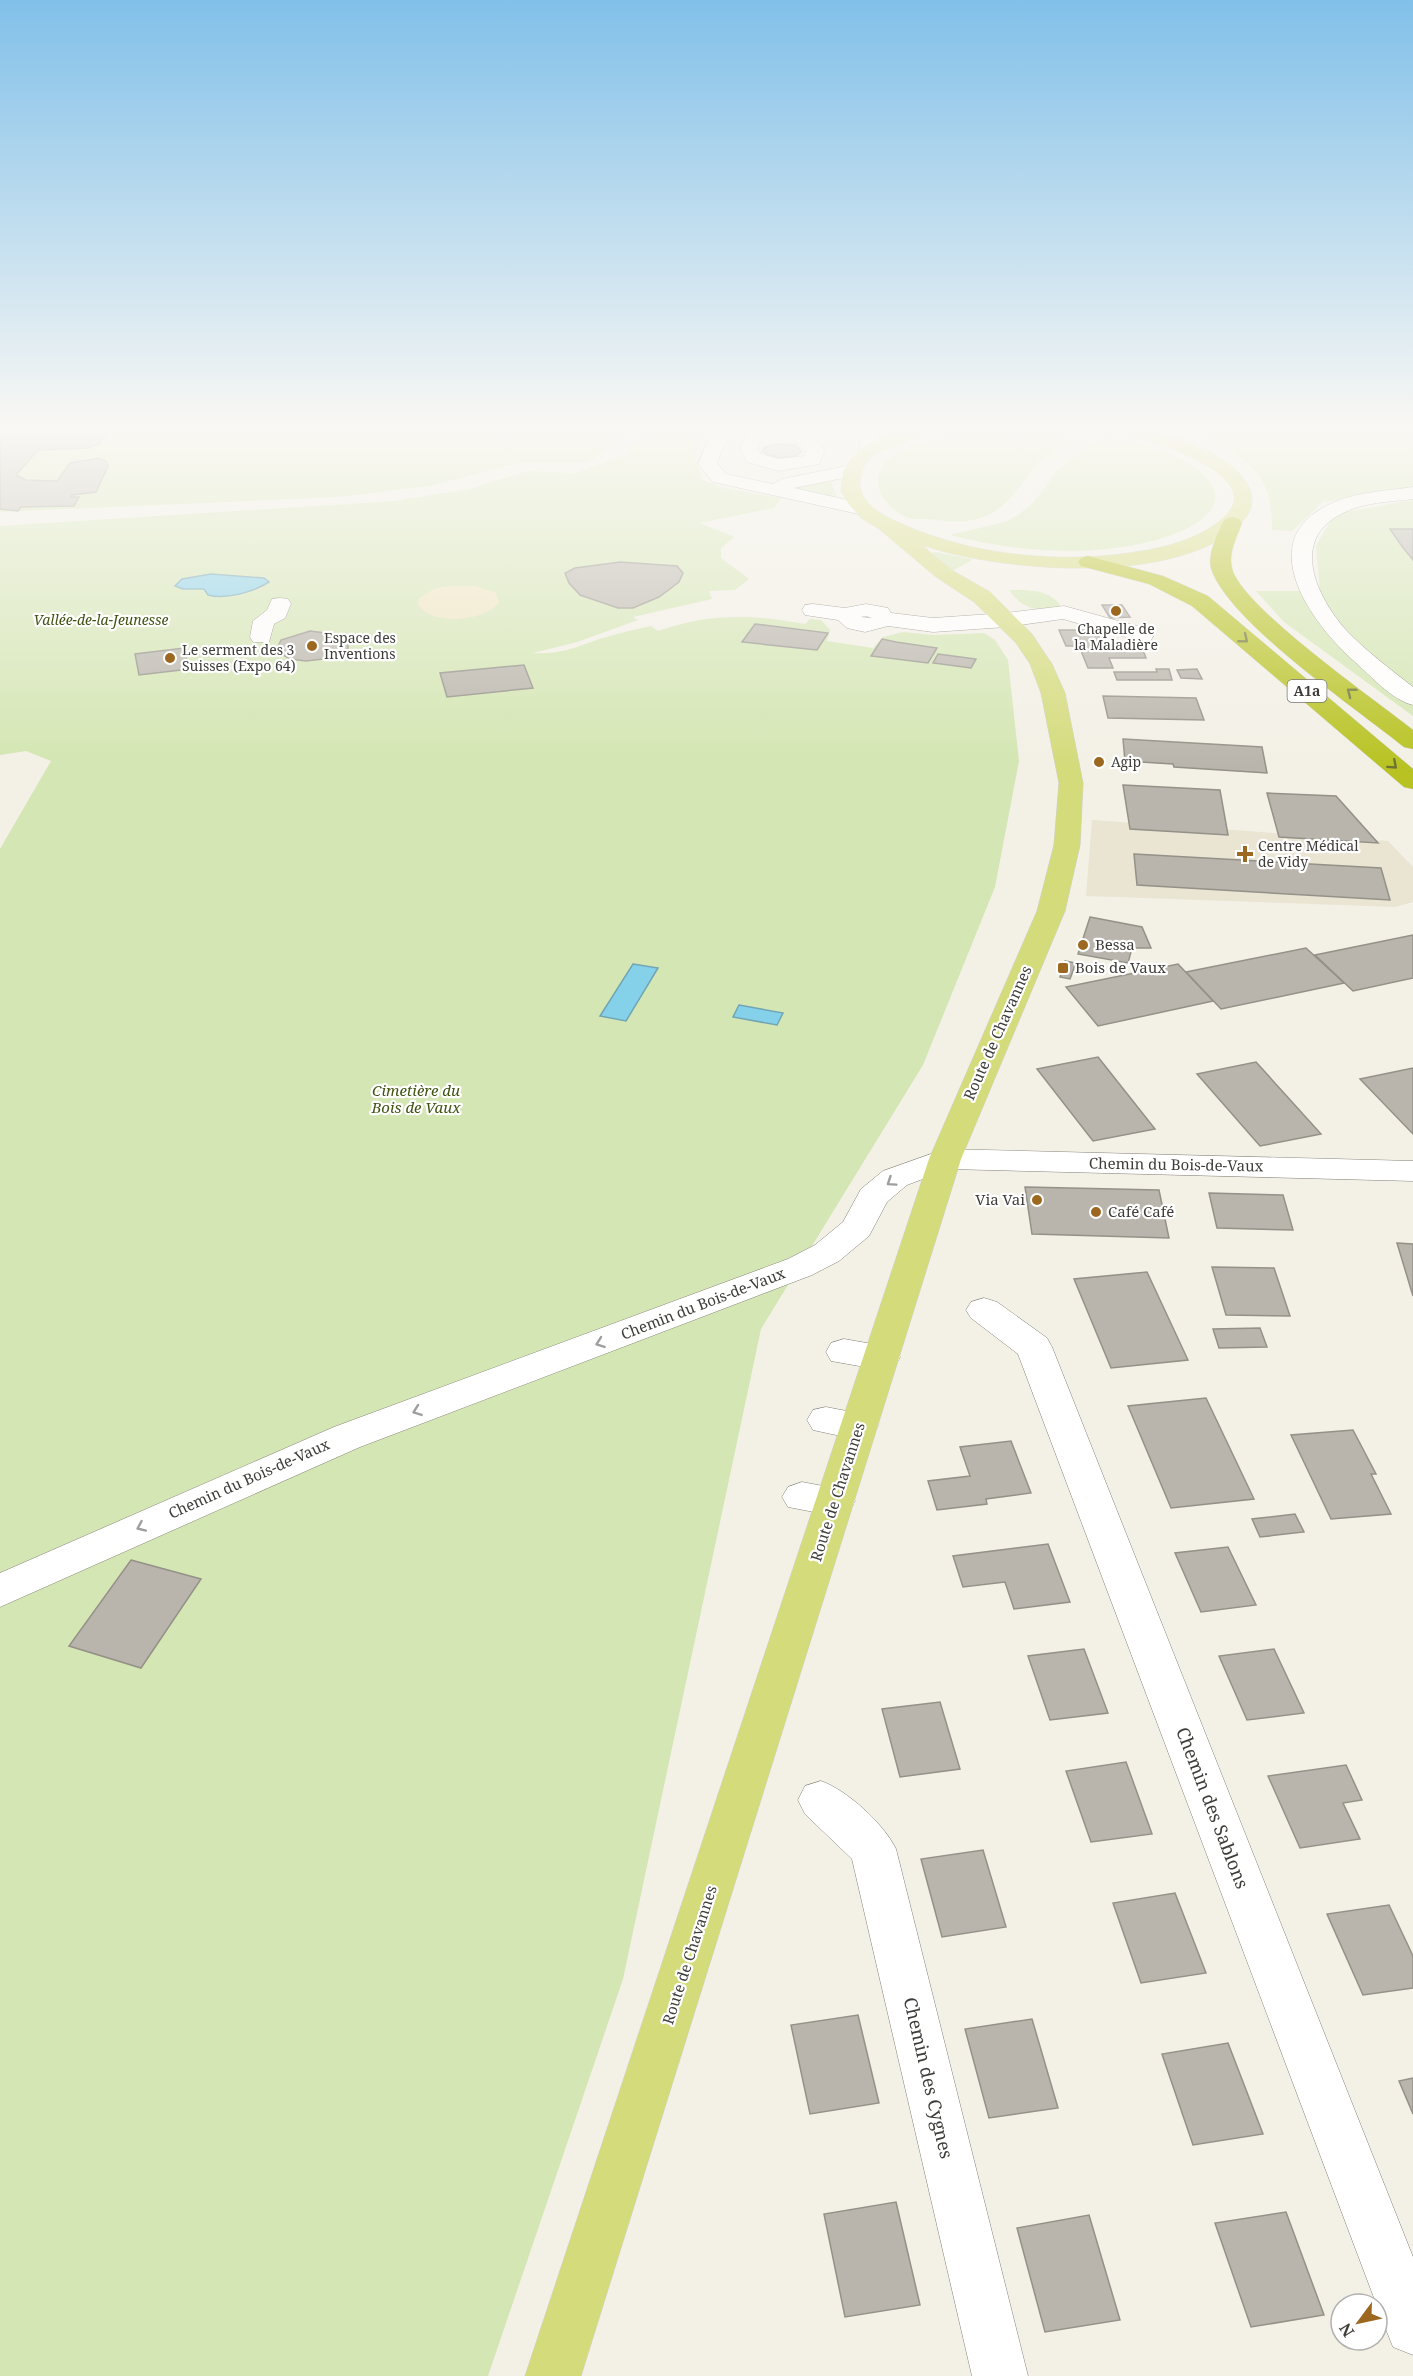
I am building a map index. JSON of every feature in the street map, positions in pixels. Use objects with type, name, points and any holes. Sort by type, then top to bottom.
[{"type":"highway","name":"A1a","points":[[1227,543],[1221,563],[1230,589],[1279,634],[1413,742]]},
{"type":"highway","name":"A1a","points":[[1088,562],[1156,580],[1200,601],[1413,782]]},
{"type":"main road","name":"Route de Chavannes","points":[[553,2376],[843,1423],[882,1357],[945,1159],[1051,911],[1069,833],[1071,783],[1053,693],[1041,664],[1006,620],[982,597],[944,573],[907,543]]},
{"type":"main road","points":[[935,543],[950,548],[1020,559],[1088,562],[1162,553],[1193,543]]},
{"type":"main road","points":[[982,597],[972,582],[976,572],[990,565],[1020,559]]},
{"type":"street","points":[[1303,543],[1300,560],[1308,587],[1338,635],[1413,698]]},
{"type":"street","points":[[261,637],[264,621],[277,613],[280,604]]},
{"type":"street","points":[[813,610],[848,615],[851,622],[862,625],[878,624],[884,619],[933,625],[1006,620],[1064,612],[1143,635]]},
{"type":"street","name":"Chemin du Bois-de-Vaux","points":[[0,1591],[338,1440],[800,1267],[827,1252],[857,1228],[873,1196],[895,1178],[945,1159],[1413,1171]]},
{"type":"street","name":"Chemin des Sablons","points":[[984,1310],[1034,1347],[1413,2327]]},
{"type":"street","points":[[844,1352],[882,1357]]},
{"type":"street","name":"Chemin des Cygnes","points":[[821,1800],[873,1849],[1000,2376]]},
{"type":"shaded area","name":"Centre Médical de Vidy","points":[[1092,820],[1388,841],[1413,867],[1413,902],[1395,907],[1086,896]]},
{"type":"green space","name":"Cimetière du Bois de Vaux","points":[[0,543],[728,543],[721,548],[721,558],[749,579],[735,590],[709,591],[712,599],[633,617],[638,620],[577,642],[533,653],[564,651],[651,626],[658,631],[713,618],[749,617],[805,624],[810,619],[821,620],[830,630],[827,641],[873,648],[883,637],[903,632],[934,635],[984,633],[995,640],[1008,660],[1019,761],[995,887],[923,1065],[761,1329],[623,1979],[488,2376],[0,2376],[0,849],[51,761],[26,751],[0,755]]},
{"type":"green space","points":[[985,543],[1144,543],[1072,551]]},
{"type":"green space","points":[[1318,543],[1413,543],[1413,716],[1284,622],[1256,591],[1320,591],[1316,546]]},
{"type":"green space","points":[[932,553],[972,560],[952,571]]},
{"type":"green space","points":[[1009,590],[1044,593],[1060,605],[1059,608],[1051,609],[1031,608],[1020,602]]},
{"type":"sand","points":[[476,586],[496,593],[499,603],[482,614],[458,619],[434,616],[418,604],[419,598],[436,588]]},
{"type":"water","points":[[211,574],[264,578],[269,582],[231,596],[208,595],[204,589],[183,589],[175,586],[182,579]]},
{"type":"water","points":[[633,964],[658,968],[626,1021],[600,1016]]},
{"type":"water","points":[[739,1005],[783,1013],[777,1025],[733,1017]]},
{"type":"building","points":[[1400,543],[1413,543],[1413,560]]},
{"type":"building","points":[[620,562],[677,566],[683,573],[679,582],[659,597],[633,608],[618,608],[580,595],[569,583],[565,573],[575,568]]},
{"type":"building","name":"Chapelle de la Maladière","points":[[1102,605],[1122,605],[1130,617],[1110,618]]},
{"type":"building","points":[[755,624],[828,633],[817,650],[742,642]]},
{"type":"building","points":[[1059,630],[1096,630],[1105,651],[1143,650],[1146,658],[1109,658],[1113,668],[1088,668],[1079,646],[1066,646]]},
{"type":"building","name":"Espace des Inventions","points":[[310,631],[341,635],[348,641],[348,648],[332,658],[306,661],[290,659],[276,651],[281,640]]},
{"type":"building","points":[[882,639],[937,648],[928,663],[871,656]]},
{"type":"building","points":[[184,648],[189,669],[139,675],[135,654]]},
{"type":"building","points":[[938,654],[976,659],[971,668],[933,663]]},
{"type":"building","points":[[524,665],[533,688],[447,697],[440,673]]},
{"type":"building","points":[[1156,669],[1169,669],[1172,680],[1117,680],[1114,672],[1157,672]]},
{"type":"building","points":[[1197,669],[1202,679],[1181,678],[1177,670]]},
{"type":"building","points":[[1103,696],[1196,698],[1204,720],[1108,718]]},
{"type":"building","points":[[1123,739],[1262,747],[1267,773],[1174,767],[1173,764],[1125,761]]},
{"type":"building","points":[[1123,785],[1220,790],[1228,835],[1130,829]]},
{"type":"building","points":[[1267,793],[1336,796],[1378,843],[1279,837]]},
{"type":"building","points":[[1134,854],[1381,868],[1390,900],[1137,885]]},
{"type":"building","points":[[1090,917],[1142,927],[1151,948],[1132,948],[1128,963],[1078,954]]},
{"type":"building","points":[[1413,935],[1413,978],[1353,991],[1315,955]]},
{"type":"building","points":[[1306,948],[1344,983],[1221,1009],[1186,972]]},
{"type":"building","points":[[1065,961],[1076,963],[1070,979],[1060,977]]},
{"type":"building","points":[[1178,964],[1213,1001],[1098,1026],[1066,987]]},
{"type":"building","points":[[1098,1057],[1155,1129],[1093,1141],[1037,1069]]},
{"type":"building","points":[[1256,1062],[1321,1134],[1260,1146],[1197,1074]]},
{"type":"building","points":[[1413,1068],[1413,1134],[1360,1079]]},
{"type":"building","name":"Café Café","points":[[1025,1187],[1159,1190],[1169,1238],[1032,1234]]},
{"type":"building","points":[[1209,1193],[1283,1195],[1293,1230],[1217,1228]]},
{"type":"building","points":[[1397,1243],[1413,1244],[1413,1296]]},
{"type":"building","points":[[1212,1267],[1274,1268],[1290,1316],[1226,1315]]},
{"type":"building","points":[[1147,1272],[1188,1360],[1111,1368],[1074,1279]]},
{"type":"building","points":[[1260,1328],[1267,1347],[1219,1348],[1213,1329]]},
{"type":"building","points":[[1206,1398],[1254,1499],[1171,1508],[1128,1406]]},
{"type":"building","points":[[1353,1430],[1376,1474],[1371,1474],[1391,1514],[1331,1519],[1291,1435]]},
{"type":"building","points":[[1011,1441],[1031,1493],[986,1499],[987,1504],[937,1510],[928,1481],[970,1476],[960,1447]]},
{"type":"building","points":[[1295,1514],[1304,1532],[1260,1537],[1252,1519]]},
{"type":"building","points":[[1048,1544],[1070,1602],[1014,1609],[1005,1582],[963,1587],[953,1556]]},
{"type":"building","points":[[1228,1547],[1256,1605],[1201,1612],[1175,1553]]},
{"type":"building","points":[[131,1560],[201,1579],[141,1668],[69,1646]]},
{"type":"building","points":[[1084,1649],[1108,1713],[1050,1720],[1028,1656]]},
{"type":"building","points":[[1274,1649],[1304,1713],[1247,1720],[1219,1656]]},
{"type":"building","points":[[940,1702],[960,1769],[900,1777],[882,1709]]},
{"type":"building","points":[[1126,1762],[1152,1834],[1091,1842],[1066,1771]]},
{"type":"building","points":[[1346,1765],[1362,1800],[1343,1803],[1360,1839],[1300,1848],[1268,1776]]},
{"type":"building","points":[[983,1850],[1006,1927],[942,1937],[921,1859]]},
{"type":"building","points":[[1175,1893],[1206,1973],[1141,1983],[1113,1903]]},
{"type":"building","points":[[1389,1905],[1413,1956],[1413,1988],[1363,1995],[1327,1914]]},
{"type":"building","points":[[858,2015],[879,2103],[810,2114],[791,2025]]},
{"type":"building","points":[[1032,2019],[1058,2108],[989,2118],[965,2029]]},
{"type":"building","points":[[1228,2043],[1263,2134],[1193,2145],[1162,2054]]},
{"type":"building","points":[[1413,2078],[1413,2114],[1399,2081]]},
{"type":"building","points":[[896,2202],[920,2305],[845,2317],[824,2214]]},
{"type":"building","points":[[1286,2212],[1324,2315],[1251,2327],[1215,2223]]},
{"type":"building","points":[[1089,2215],[1120,2320],[1045,2332],[1017,2228]]},
{"type":"place","name":"Chapelle de la Maladière","points":[[1116,611]]},
{"type":"place","name":"Espace des Inventions","points":[[312,646]]},
{"type":"place","name":"Le serment des 3 Suisses (Expo 64)","points":[[170,658]]},
{"type":"place","name":"Agip","points":[[1099,762]]},
{"type":"place","name":"Centre Médical de Vidy","points":[[1245,854]]},
{"type":"place","name":"Bessa","points":[[1083,945]]},
{"type":"place","name":"Bois de Vaux","points":[[1063,968]]},
{"type":"place","name":"Via Vai","points":[[1037,1200]]},
{"type":"place","name":"Café Café","points":[[1096,1212]]},
{"type":"park label","name":"Vallée-de-la-Jeunesse","points":[[101,620]]}]
